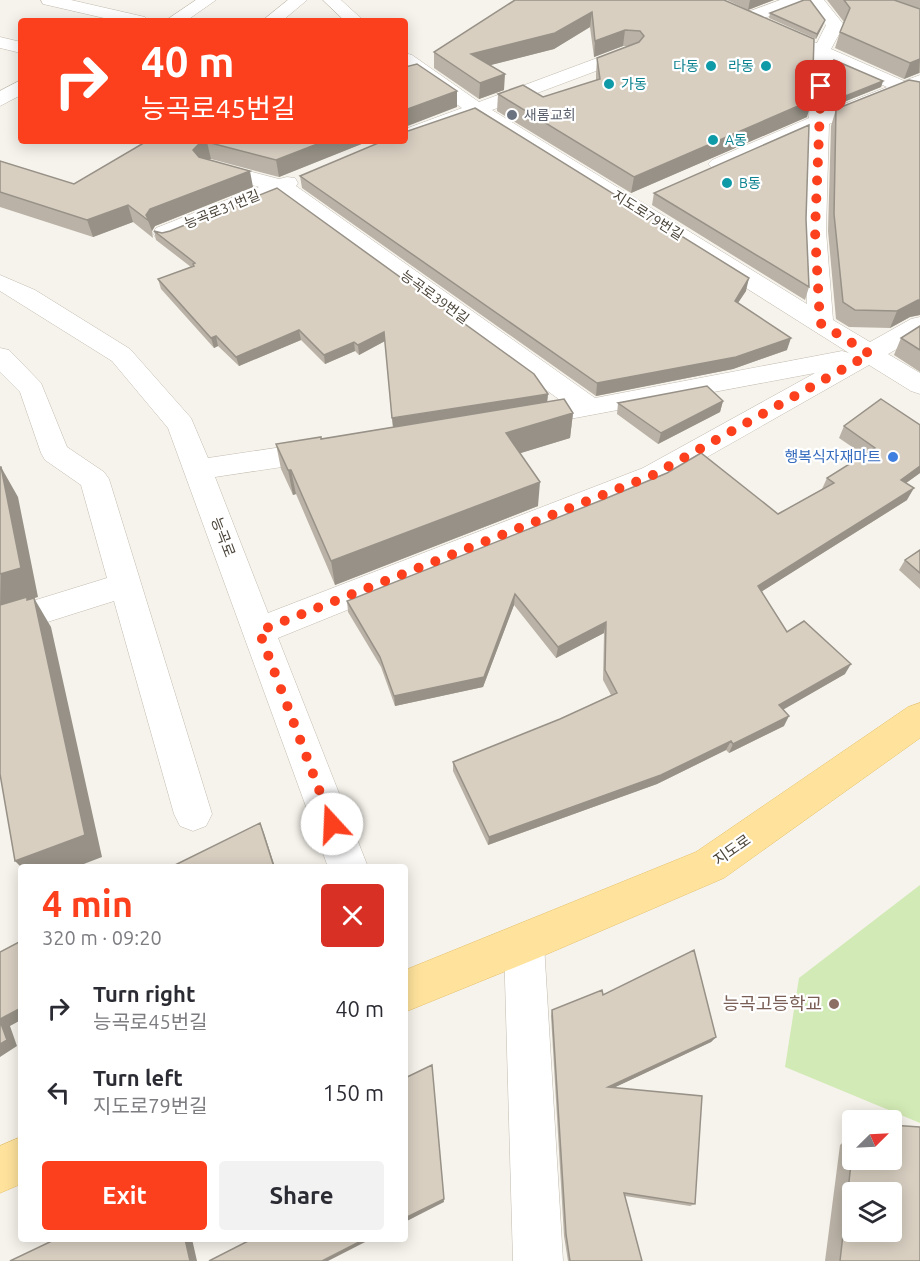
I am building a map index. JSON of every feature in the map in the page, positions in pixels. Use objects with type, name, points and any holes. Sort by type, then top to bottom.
[{"type":"main road","name":"지도로","points":[[408,990],[524,944],[710,865],[920,718]]},
{"type":"main road","points":[[0,1170],[18,1161]]},
{"type":"street","points":[[49,0],[126,18]]},
{"type":"street","points":[[179,18],[208,0]]},
{"type":"street","points":[[275,18],[299,0]]},
{"type":"street","points":[[331,0],[352,18]]},
{"type":"street","points":[[748,18],[795,0]]},
{"type":"street","points":[[815,0],[835,25],[821,52],[815,231],[820,323]]},
{"type":"street","points":[[728,9],[769,28]]},
{"type":"street","points":[[790,37],[821,52],[915,88]]},
{"type":"street","points":[[0,42],[18,47]]},
{"type":"street","points":[[408,135],[474,108],[630,52]]},
{"type":"street","name":"지도로79번길","points":[[408,61],[474,108],[641,199],[820,323],[920,385]]},
{"type":"street","points":[[0,100],[18,88]]},
{"type":"street","points":[[700,173],[820,120],[915,88]]},
{"type":"street","name":"능곡로31번길","points":[[210,167],[291,182]]},
{"type":"street","name":"능곡로31번길","points":[[164,232],[291,182]]},
{"type":"street","name":"능곡로39번길","points":[[291,182],[590,408]]},
{"type":"street","name":"능곡로","points":[[0,282],[26,295],[121,355],[181,425],[347,864]]},
{"type":"street","points":[[259,631],[653,475],[920,325]]},
{"type":"street","points":[[498,423],[590,408],[870,354]]},
{"type":"street","points":[[0,356],[32,389],[55,453],[94,479],[194,814]]},
{"type":"street","points":[[197,470],[348,447]]},
{"type":"street","points":[[0,624],[126,585]]},
{"type":"street","points":[[524,944],[538,1261]]},
{"type":"green space","points":[[920,885],[920,1123],[902,1116],[902,1110],[889,1110],[785,1067],[799,978]]},
{"type":"building","points":[[515,0],[724,0],[814,39],[812,100],[634,177],[498,94],[523,85],[543,97],[600,79],[597,58],[639,42],[644,36],[640,31],[625,30],[595,41],[592,12],[555,33],[471,54],[505,74],[480,83],[434,52]]},
{"type":"building","points":[[804,0],[810,0],[825,20],[817,34],[770,13]]},
{"type":"building","points":[[844,0],[894,0],[920,9],[920,59],[910,63],[840,32],[850,8]]},
{"type":"building","points":[[834,60],[883,81],[833,101]]},
{"type":"building","points":[[417,64],[457,91],[408,109],[408,66]]},
{"type":"building","points":[[909,80],[920,82],[920,300],[897,311],[855,310],[843,302],[834,214],[836,109]]},
{"type":"building","points":[[475,108],[749,278],[735,301],[791,338],[736,357],[597,383],[300,176],[376,144],[408,144],[408,131]]},
{"type":"building","points":[[809,125],[806,219],[809,287],[654,193]]},
{"type":"building","points":[[142,144],[199,144],[193,150],[199,157],[250,171],[150,209],[146,215],[149,221],[128,205],[87,220],[0,192],[0,161],[74,184]]},
{"type":"building","points":[[215,144],[317,144],[276,160]]},
{"type":"building","points":[[277,188],[534,374],[548,394],[392,418],[384,332],[358,345],[354,342],[324,355],[299,330],[236,357],[216,336],[211,338],[158,279],[194,266],[195,263],[154,231],[162,233],[170,231]]},
{"type":"building","points":[[920,326],[920,350],[901,338]]},
{"type":"building","points":[[707,386],[723,401],[661,433],[618,403]]},
{"type":"building","points":[[564,399],[573,413],[506,433],[540,482],[331,561],[291,470],[288,470],[276,444],[321,437],[321,439]]},
{"type":"building","points":[[881,399],[920,425],[920,466],[901,480],[914,488],[758,586],[787,632],[804,621],[851,664],[779,705],[789,716],[733,744],[731,741],[661,775],[489,837],[453,762],[560,719],[617,693],[605,670],[606,622],[558,647],[515,594],[484,677],[394,696],[380,657],[347,601],[667,473],[701,453],[778,514],[834,483],[827,478],[875,448],[844,426]]},
{"type":"building","points":[[0,467],[21,568],[0,574]]},
{"type":"building","points":[[920,550],[920,573],[905,560]]},
{"type":"building","points":[[27,597],[27,600],[34,598],[85,835],[15,861],[0,774],[0,605]]},
{"type":"building","points":[[260,823],[273,864],[177,864]]},
{"type":"building","points":[[18,943],[18,1010],[0,1019],[0,952]]},
{"type":"building","points":[[694,950],[716,1037],[608,1087],[702,1096],[695,1204],[624,1193],[642,1261],[570,1261],[566,1234],[552,1010],[602,990],[603,995]]},
{"type":"building","points":[[0,1021],[7,1040],[0,1044]]},
{"type":"building","points":[[432,1065],[444,1199],[408,1217],[408,1077]]},
{"type":"building","points":[[902,1126],[920,1127],[920,1261],[840,1261],[842,1242],[902,1242],[902,1182],[849,1182],[850,1170],[902,1170]]},
{"type":"building","points":[[50,1242],[186,1242],[190,1261],[10,1261]]},
{"type":"building","points":[[246,1242],[359,1242],[322,1261],[209,1261]]},
{"type":"place","name":"다동","points":[[711,66]]},
{"type":"place","name":"라동","points":[[766,66]]},
{"type":"place","name":"가동","points":[[609,84]]},
{"type":"place","name":"새롬교회","points":[[512,115]]},
{"type":"place","name":"A동","points":[[713,140]]},
{"type":"place","name":"B동","points":[[727,183]]},
{"type":"place","name":"행복식자재마트","points":[[893,457]]},
{"type":"place","name":"능곡고등학교","points":[[834,1004]]},
{"type":"route","points":[[332,824],[259,631],[653,475],[870,354],[820,323],[815,231],[821,86]]}]
